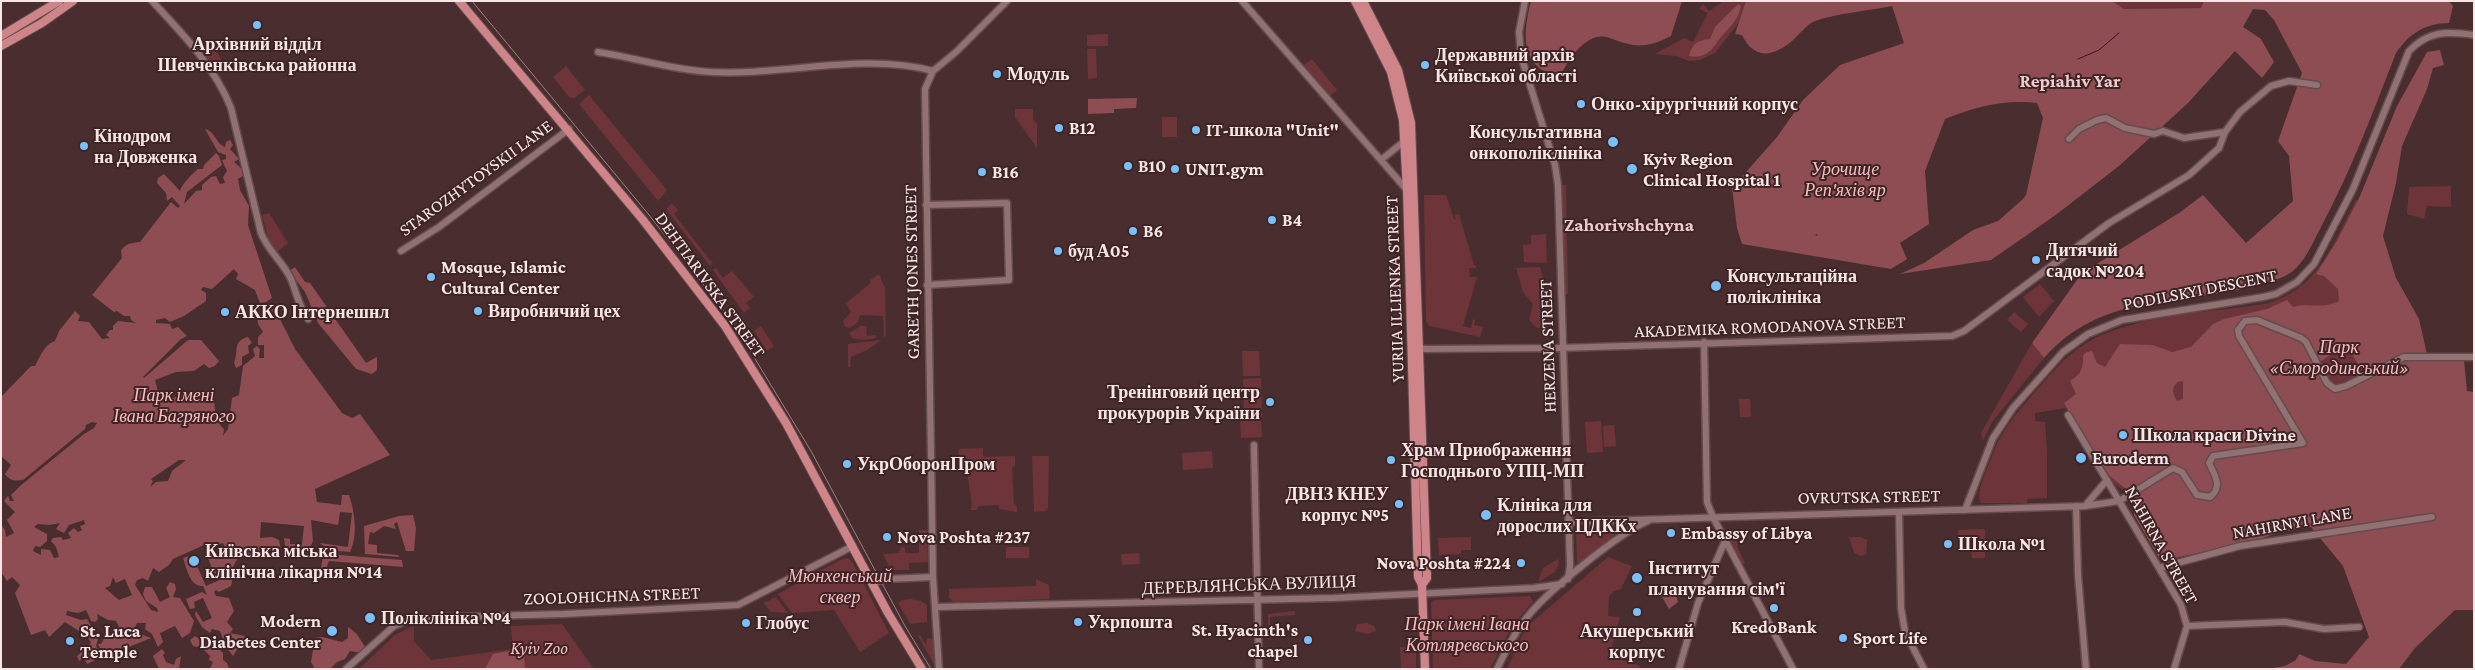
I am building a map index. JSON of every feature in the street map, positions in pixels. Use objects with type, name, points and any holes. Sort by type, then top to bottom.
[{"type":"main road","points":[[1,36],[59,1]]},
{"type":"main road","points":[[1,46],[42,23],[73,1]]},
{"type":"main road","name":"DEHTIARIVSKA STREET","points":[[460,1],[685,270],[731,334],[786,423],[872,583],[922,669]]},
{"type":"main road","name":"YURIIA ILLIENKA STREET","points":[[1355,1],[1391,72],[1408,138],[1414,196],[1415,347]]},
{"type":"main road","name":"YURIIA ILLIENKA STREET","points":[[1363,1],[1398,70],[1409,111],[1407,190],[1427,578],[1423,589],[1425,669]]},
{"type":"street","points":[[152,1],[198,54],[225,92],[231,108],[261,233],[270,252],[291,279],[299,306],[308,319]]},
{"type":"street","name":"GARETH JONES STREET","points":[[940,669],[933,577],[925,89],[933,71],[945,62],[1007,1]]},
{"type":"street","points":[[1242,1],[1414,196]]},
{"type":"street","name":"HERZENA STREET","points":[[1525,1],[1519,32],[1521,56],[1552,156],[1558,185],[1569,522],[1568,579]]},
{"type":"street","name":"PODILSKYI DESCENT","points":[[1965,510],[1998,427],[2054,360],[2074,343],[2102,327],[2122,320],[2276,294],[2298,282],[2314,264],[2345,206],[2408,51],[2426,37],[2437,33],[2447,32],[2474,35]]},
{"type":"street","points":[[598,52],[628,56],[644,62],[712,72],[874,64],[933,71]]},
{"type":"street","name":"AKADEMIKA ROMODANOVA STREET","points":[[1415,347],[1564,348],[1704,342],[1952,336],[1971,326],[2096,232],[2189,175],[2219,148],[2225,132],[2240,112],[2271,86],[2289,81],[2317,84]]},
{"type":"street","points":[[2069,139],[2079,129],[2097,120],[2106,118],[2124,128],[2154,134],[2164,131],[2184,138],[2225,132]]},
{"type":"street","name":"STAROZHYTOYSKII LANE","points":[[401,251],[439,227],[569,129]]},
{"type":"street","points":[[1381,160],[1408,138]]},
{"type":"street","points":[[926,205],[1007,203],[1009,280],[927,285]]},
{"type":"street","points":[[2119,501],[2173,468],[2182,472],[2197,495],[2210,497],[2217,490],[2218,484],[2209,464],[2213,456],[2303,443],[2239,336],[2238,330],[2245,321],[2257,320],[2301,338],[2306,342],[2327,383],[2335,388],[2346,386],[2404,357],[2474,357]]},
{"type":"street","points":[[1704,342],[1707,502],[1712,517],[1793,669]]},
{"type":"street","name":"NAHIRNA STREET","points":[[2068,415],[2181,605],[2187,626],[2174,669]]},
{"type":"street","points":[[1254,445],[1259,669]]},
{"type":"street","points":[[2084,506],[2107,480]]},
{"type":"street","name":"OVRUTSKA STREET","points":[[1569,522],[2084,506],[2119,501]]},
{"type":"street","points":[[2076,506],[2078,575],[2086,669]]},
{"type":"street","points":[[1899,512],[1901,608],[1905,632],[1924,669]]},
{"type":"street","name":"NAHIRNYI LANE","points":[[2159,568],[2240,546],[2432,517]]},
{"type":"street","name":"OVRUTSKA STREET","points":[[1568,579],[1631,530],[1654,519]]},
{"type":"street","points":[[1679,669],[1698,603],[1725,541]]},
{"type":"street","name":"ZOOLOHICHNA STREET","points":[[346,669],[394,626],[413,618],[564,614],[738,605],[853,546]]},
{"type":"street","points":[[872,583],[890,578],[933,577]]},
{"type":"street","points":[[1497,669],[1528,616],[1568,579]]},
{"type":"street","name":"ДЕРЕВЛЯНСЬКА ВУЛИЦЯ","points":[[936,607],[1258,600],[1423,589],[1534,588],[1562,584]]},
{"type":"street","points":[[2187,626],[2284,622],[2324,629],[2359,627]]},
{"type":"green space","points":[[1531,1],[1682,1],[1671,36],[1653,44],[1643,45],[1625,43],[1606,37],[1594,38],[1587,41],[1576,51],[1559,77],[1539,68],[1528,52],[1526,26]]},
{"type":"green space","points":[[1724,1],[1746,1],[1740,21],[1715,53],[1700,60],[1689,61],[1676,56],[1655,54],[1684,38],[1693,42],[1708,13],[1699,9],[1703,4],[1709,11]]},
{"type":"green space","name":"Урочище Реп'яхів яр","points":[[1746,1],[2112,1],[2124,9],[2201,8],[2204,1],[2449,1],[2453,6],[2449,23],[2425,27],[2406,40],[2396,53],[2361,141],[2332,206],[2302,262],[2293,271],[2278,279],[2250,287],[2140,305],[2115,312],[2090,322],[2066,337],[2044,358],[2032,343],[2082,273],[2179,213],[2203,195],[2246,243],[2293,201],[2289,156],[2278,141],[2302,73],[2274,20],[2265,10],[2253,9],[2243,27],[2261,39],[2274,62],[2262,78],[2235,51],[2188,103],[2119,166],[2057,214],[1991,260],[1900,274],[1924,263],[1973,230],[1998,221],[2023,199],[2026,195],[2043,118],[2037,103],[2001,103],[1967,111],[1945,119],[1925,171],[1929,224],[1900,243],[1907,259],[1891,269],[1742,244],[1737,228],[1732,188],[1777,137],[1803,100],[1840,65],[1904,43],[1892,6],[1843,14],[1812,22],[1792,41],[1778,50],[1771,53],[1758,52],[1752,49],[1742,35],[1735,34]]},
{"type":"green space","points":[[2112,1],[2205,1],[2201,8],[2124,9]]},
{"type":"green space","points":[[1738,4],[1741,6],[1735,20],[1711,50],[1704,55],[1689,56],[1692,48],[1698,42],[1710,39],[1715,27]]},
{"type":"green space","points":[[1108,34],[1108,46],[1087,46],[1087,35]]},
{"type":"green space","points":[[212,45],[224,64],[218,69],[214,68],[202,52]]},
{"type":"green space","points":[[1087,49],[1096,49],[1097,78],[1088,79]]},
{"type":"green space","points":[[2440,50],[2444,65],[2433,68],[2427,89],[2402,146],[2396,183],[2383,236],[2396,278],[2419,319],[2428,359],[2464,360],[2467,391],[2474,392],[2474,610],[2455,610],[2415,648],[2399,669],[2267,669],[2285,666],[2296,660],[2299,654],[2315,661],[2346,664],[2369,637],[2343,566],[2311,527],[2279,532],[2255,541],[2161,561],[2134,515],[2135,504],[2128,491],[2103,470],[2064,403],[2076,394],[2070,381],[2081,370],[2083,355],[2087,352],[2092,351],[2097,363],[2105,367],[2120,344],[2153,345],[2172,352],[2191,347],[2213,324],[2224,319],[2267,309],[2287,300],[2293,307],[2305,305],[2321,306],[2339,301],[2338,289],[2324,276],[2316,274],[2337,241],[2360,196],[2397,106],[2427,52]],"holes":[[[2346,344],[2358,364],[2362,363],[2364,371],[2346,383],[2333,385],[2320,362]],[[2183,381],[2183,399],[2177,401],[2173,389],[2175,384]]]},
{"type":"green space","points":[[1312,59],[1337,90],[1330,96],[1304,65]]},
{"type":"green space","points":[[566,66],[585,90],[574,98],[570,98],[553,77]]},
{"type":"green space","points":[[589,95],[667,190],[658,201],[579,104]]},
{"type":"green space","points":[[1137,98],[1136,108],[1114,109],[1114,113],[1088,114],[1088,99]]},
{"type":"green space","points":[[1015,109],[1033,109],[1033,119],[1037,124],[1037,148],[1015,117]]},
{"type":"green space","points":[[1162,117],[1177,117],[1177,137],[1162,137]]},
{"type":"green space","name":"Парк імені Івана Багряного","points":[[205,129],[211,132],[219,143],[225,147],[226,142],[230,140],[233,145],[230,149],[239,159],[234,162],[242,169],[243,176],[238,179],[240,190],[249,206],[248,225],[272,298],[260,303],[255,290],[236,279],[238,274],[234,269],[212,289],[203,287],[201,290],[206,293],[206,301],[184,316],[170,322],[165,318],[156,320],[156,323],[170,324],[172,329],[178,327],[187,336],[181,339],[143,377],[188,340],[201,340],[219,361],[215,366],[209,368],[204,364],[194,371],[176,372],[155,380],[161,403],[185,393],[209,390],[214,398],[217,419],[224,429],[223,436],[228,429],[232,398],[239,395],[243,366],[255,356],[253,349],[257,346],[260,349],[259,358],[264,358],[264,345],[258,345],[258,337],[263,332],[258,324],[257,314],[267,313],[270,309],[275,309],[295,349],[342,413],[352,418],[360,414],[390,455],[315,489],[317,502],[341,505],[342,495],[349,495],[355,524],[350,552],[328,550],[320,543],[348,547],[352,513],[340,512],[338,525],[311,520],[313,541],[310,547],[311,554],[286,551],[284,538],[290,539],[290,544],[302,544],[304,526],[261,522],[260,538],[272,537],[279,540],[281,551],[260,551],[257,555],[246,554],[239,556],[230,572],[233,576],[231,586],[219,592],[216,590],[214,592],[216,596],[229,598],[234,611],[227,622],[233,629],[230,633],[245,636],[233,656],[226,647],[220,631],[212,629],[210,633],[202,627],[195,615],[196,611],[203,622],[212,618],[203,598],[194,602],[195,608],[190,609],[186,599],[202,592],[207,595],[203,586],[195,584],[192,580],[183,558],[192,555],[206,586],[224,578],[221,572],[214,574],[208,558],[226,550],[223,543],[210,547],[204,545],[173,559],[169,565],[159,572],[153,568],[148,581],[143,578],[137,580],[135,585],[151,610],[158,612],[157,608],[146,601],[143,594],[145,587],[152,587],[160,602],[170,597],[166,588],[170,582],[175,584],[176,589],[173,597],[180,598],[194,621],[190,633],[182,638],[175,626],[160,633],[163,642],[158,647],[152,634],[145,629],[146,623],[137,623],[133,631],[151,638],[104,657],[98,644],[101,644],[106,635],[114,633],[119,636],[120,629],[116,621],[108,620],[97,614],[98,619],[95,622],[91,621],[86,610],[78,613],[67,611],[66,615],[81,620],[87,619],[98,639],[96,646],[102,657],[87,664],[85,660],[91,654],[79,661],[77,656],[91,643],[84,630],[79,631],[65,622],[49,637],[45,630],[31,635],[15,593],[20,585],[12,577],[7,581],[1,572],[1,525],[5,530],[6,537],[14,533],[7,520],[15,512],[4,501],[8,496],[10,501],[14,501],[11,495],[20,486],[94,428],[97,423],[92,422],[86,425],[85,429],[23,480],[13,480],[5,474],[11,465],[1,456],[1,397],[31,366],[35,366],[45,348],[55,341],[59,331],[75,311],[80,316],[78,321],[89,322],[102,339],[110,338],[106,335],[110,330],[113,330],[113,326],[118,321],[136,323],[131,320],[130,316],[124,316],[117,311],[114,312],[92,295],[122,258],[121,250],[129,244],[140,242],[171,202],[178,208],[180,206],[172,197],[167,201],[166,193],[157,183],[158,178],[164,174],[180,191],[190,176],[198,169],[203,169],[204,165],[216,153],[219,156],[222,165],[187,192],[184,204],[196,191],[202,190],[202,185],[211,177],[216,176],[220,184],[225,183],[223,177],[227,171],[222,160],[226,159],[226,155],[218,152]],"holes":[[[179,460],[186,460],[172,471],[168,481],[156,482],[150,487],[153,481],[151,479]],[[84,520],[85,524],[80,526],[82,530],[78,532],[74,528],[68,533],[71,538],[63,540],[61,537],[53,538],[51,541],[56,547],[59,557],[54,558],[50,550],[41,549],[41,555],[33,551],[35,546],[40,547],[47,541],[47,534],[34,527],[38,524],[60,523],[56,529],[64,533],[69,525]],[[113,577],[116,583],[125,579],[132,595],[119,600],[105,588],[110,586]]]},
{"type":"green space","points":[[1563,185],[1566,185],[1568,294],[1564,294],[1561,191]]},
{"type":"green space","points":[[2451,186],[2451,207],[2427,206],[2424,219],[2407,214],[2409,187]]},
{"type":"green space","points":[[1424,195],[1446,195],[1454,219],[1456,220],[1455,215],[1459,214],[1474,265],[1476,265],[1476,268],[1469,268],[1470,277],[1477,277],[1463,326],[1471,328],[1473,319],[1475,320],[1474,325],[1483,327],[1480,337],[1429,326],[1426,321]]},
{"type":"green space","name":"Парк «Смородинський»","points":[[2356,200],[2385,215],[2381,238],[2425,361],[2174,464],[2172,461],[2162,457],[2159,459],[2161,471],[2126,492],[2110,481],[2066,408],[2035,413],[2035,421],[2045,422],[2047,498],[2027,499],[2027,503],[1981,503],[1980,493],[1983,480],[2004,431],[2059,365],[2076,350],[2096,338],[2142,322],[2193,313],[2265,304],[2283,297],[2299,288],[2322,263]]},
{"type":"green space","points":[[672,203],[678,210],[674,214],[713,264],[710,266],[666,209]]},
{"type":"green space","points":[[269,213],[288,243],[277,252],[269,241],[262,215]]},
{"type":"green space","points":[[1546,234],[1547,263],[1524,262],[1523,245],[1531,244],[1531,235]]},
{"type":"green space","points":[[295,267],[305,282],[310,283],[366,363],[377,357],[377,370],[372,374],[356,369],[318,323],[305,292],[289,271]]},
{"type":"green space","points":[[1540,267],[1548,296],[1544,305],[1545,322],[1542,327],[1537,328],[1529,320],[1533,304],[1523,292],[1516,268]]},
{"type":"green space","points":[[716,268],[723,278],[732,271],[754,297],[746,303],[750,308],[744,313],[713,270]]},
{"type":"green space","points":[[879,274],[885,288],[886,336],[884,337],[883,316],[860,315],[858,322],[850,328],[845,327],[843,321],[851,312],[846,303]]},
{"type":"green space","points":[[2040,284],[2054,301],[2039,317],[2023,297]]},
{"type":"green space","points":[[2014,312],[2028,324],[2021,332],[2007,320]]},
{"type":"green space","points":[[761,326],[774,346],[767,351],[754,331]]},
{"type":"green space","points":[[861,326],[866,326],[867,336],[876,335],[876,338],[861,340],[851,336],[849,333]]},
{"type":"green space","points":[[248,337],[252,343],[248,346],[249,353],[242,357],[242,365],[236,368],[234,363],[238,344]]},
{"type":"green space","points":[[881,340],[867,350],[851,357],[850,367],[848,367],[848,344]]},
{"type":"green space","points":[[2032,343],[2044,358],[1992,422],[1983,441],[1981,433]]},
{"type":"green space","points":[[1242,351],[1259,351],[1260,376],[1243,376]]},
{"type":"green space","points":[[1261,378],[1262,417],[1244,418],[1243,379]]},
{"type":"green space","points":[[1739,399],[1750,399],[1751,417],[1740,417]]},
{"type":"green space","points":[[1261,419],[1262,437],[1241,438],[1240,420]]},
{"type":"green space","points":[[1601,421],[1603,452],[1587,453],[1585,422]]},
{"type":"green space","points":[[1614,425],[1616,446],[1604,447],[1603,426]]},
{"type":"green space","points":[[983,448],[983,457],[1015,456],[1015,465],[1012,468],[1014,504],[1017,506],[1017,512],[999,509],[999,505],[979,506],[977,510],[970,510],[972,506],[965,456],[958,454],[959,449]]},
{"type":"green space","points":[[1212,451],[1213,468],[1183,470],[1182,453]]},
{"type":"green space","points":[[1032,456],[1049,456],[1048,508],[1046,511],[1034,512]]},
{"type":"green space","points":[[413,515],[416,528],[414,551],[406,551],[397,522],[394,524],[396,529],[384,526],[374,533],[370,532],[368,544],[377,545],[377,553],[398,555],[399,557],[365,554],[364,526],[399,516]]},
{"type":"green space","points":[[1580,524],[1623,524],[1623,528],[1580,563],[1577,562],[1576,527]]},
{"type":"green space","points":[[1733,529],[1737,546],[1745,563],[1742,564],[1727,535],[1727,532]]},
{"type":"green space","points":[[1985,529],[1985,558],[1972,558],[1971,548],[1958,548],[1958,530]]},
{"type":"green space","points":[[919,530],[927,530],[928,562],[909,563],[909,570],[891,570],[883,554],[899,553],[901,547],[905,547],[905,553],[919,553]]},
{"type":"green space","points":[[1471,537],[1471,550],[1461,550],[1461,554],[1439,555],[1438,538]]},
{"type":"green space","points":[[1849,537],[1861,537],[1867,540],[1866,554],[1860,556],[1854,553]]},
{"type":"green space","points":[[1006,547],[1029,547],[1029,558],[1006,558]]},
{"type":"green space","points":[[1139,553],[1140,564],[1122,565],[1121,554]]},
{"type":"green space","points":[[327,554],[402,560],[403,567],[329,561],[325,571],[321,568],[323,556]]},
{"type":"green space","points":[[1608,557],[1632,566],[1621,589],[1614,591],[1609,596],[1608,616],[1620,617],[1610,653],[1615,657],[1640,666],[1639,669],[1507,669],[1522,636],[1532,622]]},
{"type":"green space","name":"Мюнхенський сквер","points":[[848,558],[853,563],[889,633],[860,652],[834,610],[792,613],[778,594],[842,559]]},
{"type":"green space","points":[[1558,559],[1559,563],[1555,572],[1538,582],[1543,568]]},
{"type":"green space","points":[[1036,579],[1049,585],[1050,599],[953,602],[949,598],[949,589],[1036,586]]},
{"type":"green space","points":[[1658,590],[1676,595],[1678,602],[1669,609]]},
{"type":"green space","name":"Парк імені Івана Котляревського","points":[[1530,596],[1533,602],[1512,626],[1490,669],[1433,669],[1431,603],[1434,600]]},
{"type":"green space","points":[[776,597],[788,613],[771,612],[764,603]]},
{"type":"green space","points":[[902,600],[921,601],[927,605],[927,622],[910,624],[898,603]]},
{"type":"green space","points":[[1295,611],[1295,615],[1270,617],[1271,639],[1268,639],[1268,614]]},
{"type":"green space","points":[[1367,623],[1374,626],[1376,631],[1367,634],[1355,631],[1357,624]]},
{"type":"green space","name":"Kyiv Zoo","points":[[562,624],[594,669],[359,669],[396,634],[414,626],[414,641],[431,660],[513,649],[511,626]]},
{"type":"green space","points":[[348,627],[357,634],[365,647],[361,653],[350,651],[345,659],[337,662],[330,669],[315,669],[311,662],[315,638],[322,637],[342,642],[348,638]]},
{"type":"green space","points":[[920,635],[926,645],[927,638],[935,639],[935,666],[918,636]]},
{"type":"green space","points":[[195,636],[209,645],[212,642],[223,653],[223,660],[227,663],[229,669],[210,669],[213,662],[209,660],[210,656],[202,648],[193,646],[190,640]]},
{"type":"green space","points":[[1416,646],[1416,669],[1401,669],[1400,647]]},
{"type":"green space","points":[[162,649],[165,653],[163,655],[166,662],[174,665],[176,659],[181,656],[179,669],[159,669],[153,656]]},
{"type":"green space","points":[[519,649],[524,651],[525,669],[485,669],[493,654]]},
{"type":"waterway","points":[[2078,59],[2099,50],[2119,33]]},
{"type":"tram line","points":[[472,1],[649,215],[732,321],[811,451],[905,626],[931,669]]},
{"type":"place","name":"Архівний відділ Шевченківська районна","points":[[257,25]]},
{"type":"place","name":"Державний архів Київської області","points":[[1425,65]]},
{"type":"place","name":"Модуль","points":[[997,74]]},
{"type":"place","name":"Онко-хірургічний корпус","points":[[1581,104]]},
{"type":"place","name":"B12","points":[[1059,128]]},
{"type":"place","name":"IT-школа \"Unit\"","points":[[1196,130]]},
{"type":"place","name":"Консультативна онкополіклініка","points":[[1613,142]]},
{"type":"place","name":"Кінодром на Довженка","points":[[84,146]]},
{"type":"place","name":"B10","points":[[1128,166]]},
{"type":"place","name":"UNIT.gym","points":[[1175,169]]},
{"type":"place","name":"Kyiv Region Clinical Hospital 1","points":[[1632,169]]},
{"type":"place","name":"B16","points":[[982,172]]},
{"type":"place","name":"B4","points":[[1272,220]]},
{"type":"place","name":"B6","points":[[1133,231]]},
{"type":"place","name":"буд А05","points":[[1058,251]]},
{"type":"place","name":"Дитячий садок №204","points":[[2036,260]]},
{"type":"place","name":"Mosque, Islamic Cultural Center","points":[[431,277]]},
{"type":"place","name":"Консультаційна поліклініка","points":[[1716,286]]},
{"type":"place","name":"Виробничий цех","points":[[478,311]]},
{"type":"place","name":"АККО Інтернешнл","points":[[225,312]]},
{"type":"place","name":"Тренінговий центр прокурорів України","points":[[1270,402]]},
{"type":"place","name":"Школа краси Divine","points":[[2123,435]]},
{"type":"place","name":"Euroderm","points":[[2081,458]]},
{"type":"place","name":"Храм Приображення Господнього УПЦ-МП","points":[[1391,460]]},
{"type":"place","name":"УкрОборонПром","points":[[847,464]]},
{"type":"place","name":"ДВНЗ КНЕУ корпус №5","points":[[1399,504]]},
{"type":"place","name":"Клініка для дорослих ЦДККх","points":[[1486,515]]},
{"type":"place","name":"Embassy of Libya","points":[[1671,533]]},
{"type":"place","name":"Nova Poshta #237","points":[[887,537]]},
{"type":"place","name":"Школа №1","points":[[1948,544]]},
{"type":"place","name":"Київська міська клінічна лікарня №14","points":[[194,561]]},
{"type":"place","name":"Nova Poshta #224","points":[[1521,563]]},
{"type":"place","name":"Інститут планування сім'ї","points":[[1637,578]]},
{"type":"place","name":"KredoBank","points":[[1774,608]]},
{"type":"place","name":"Акушерський корпус","points":[[1637,612]]},
{"type":"place","name":"Поліклініка №4","points":[[370,618]]},
{"type":"place","name":"Укрпошта","points":[[1078,622]]},
{"type":"place","name":"Глобус","points":[[746,623]]},
{"type":"place","name":"Modern Diabetes Center","points":[[332,631]]},
{"type":"place","name":"Sport Life","points":[[1843,638]]},
{"type":"place","name":"St. Hyacinth's chapel","points":[[1308,640]]},
{"type":"place","name":"St. Luca Temple","points":[[70,641]]},
{"type":"district","name":"Repiahiv Yar","points":[[2070,81]]},
{"type":"district","name":"Zahorivshchyna","points":[[1629,225]]}]
